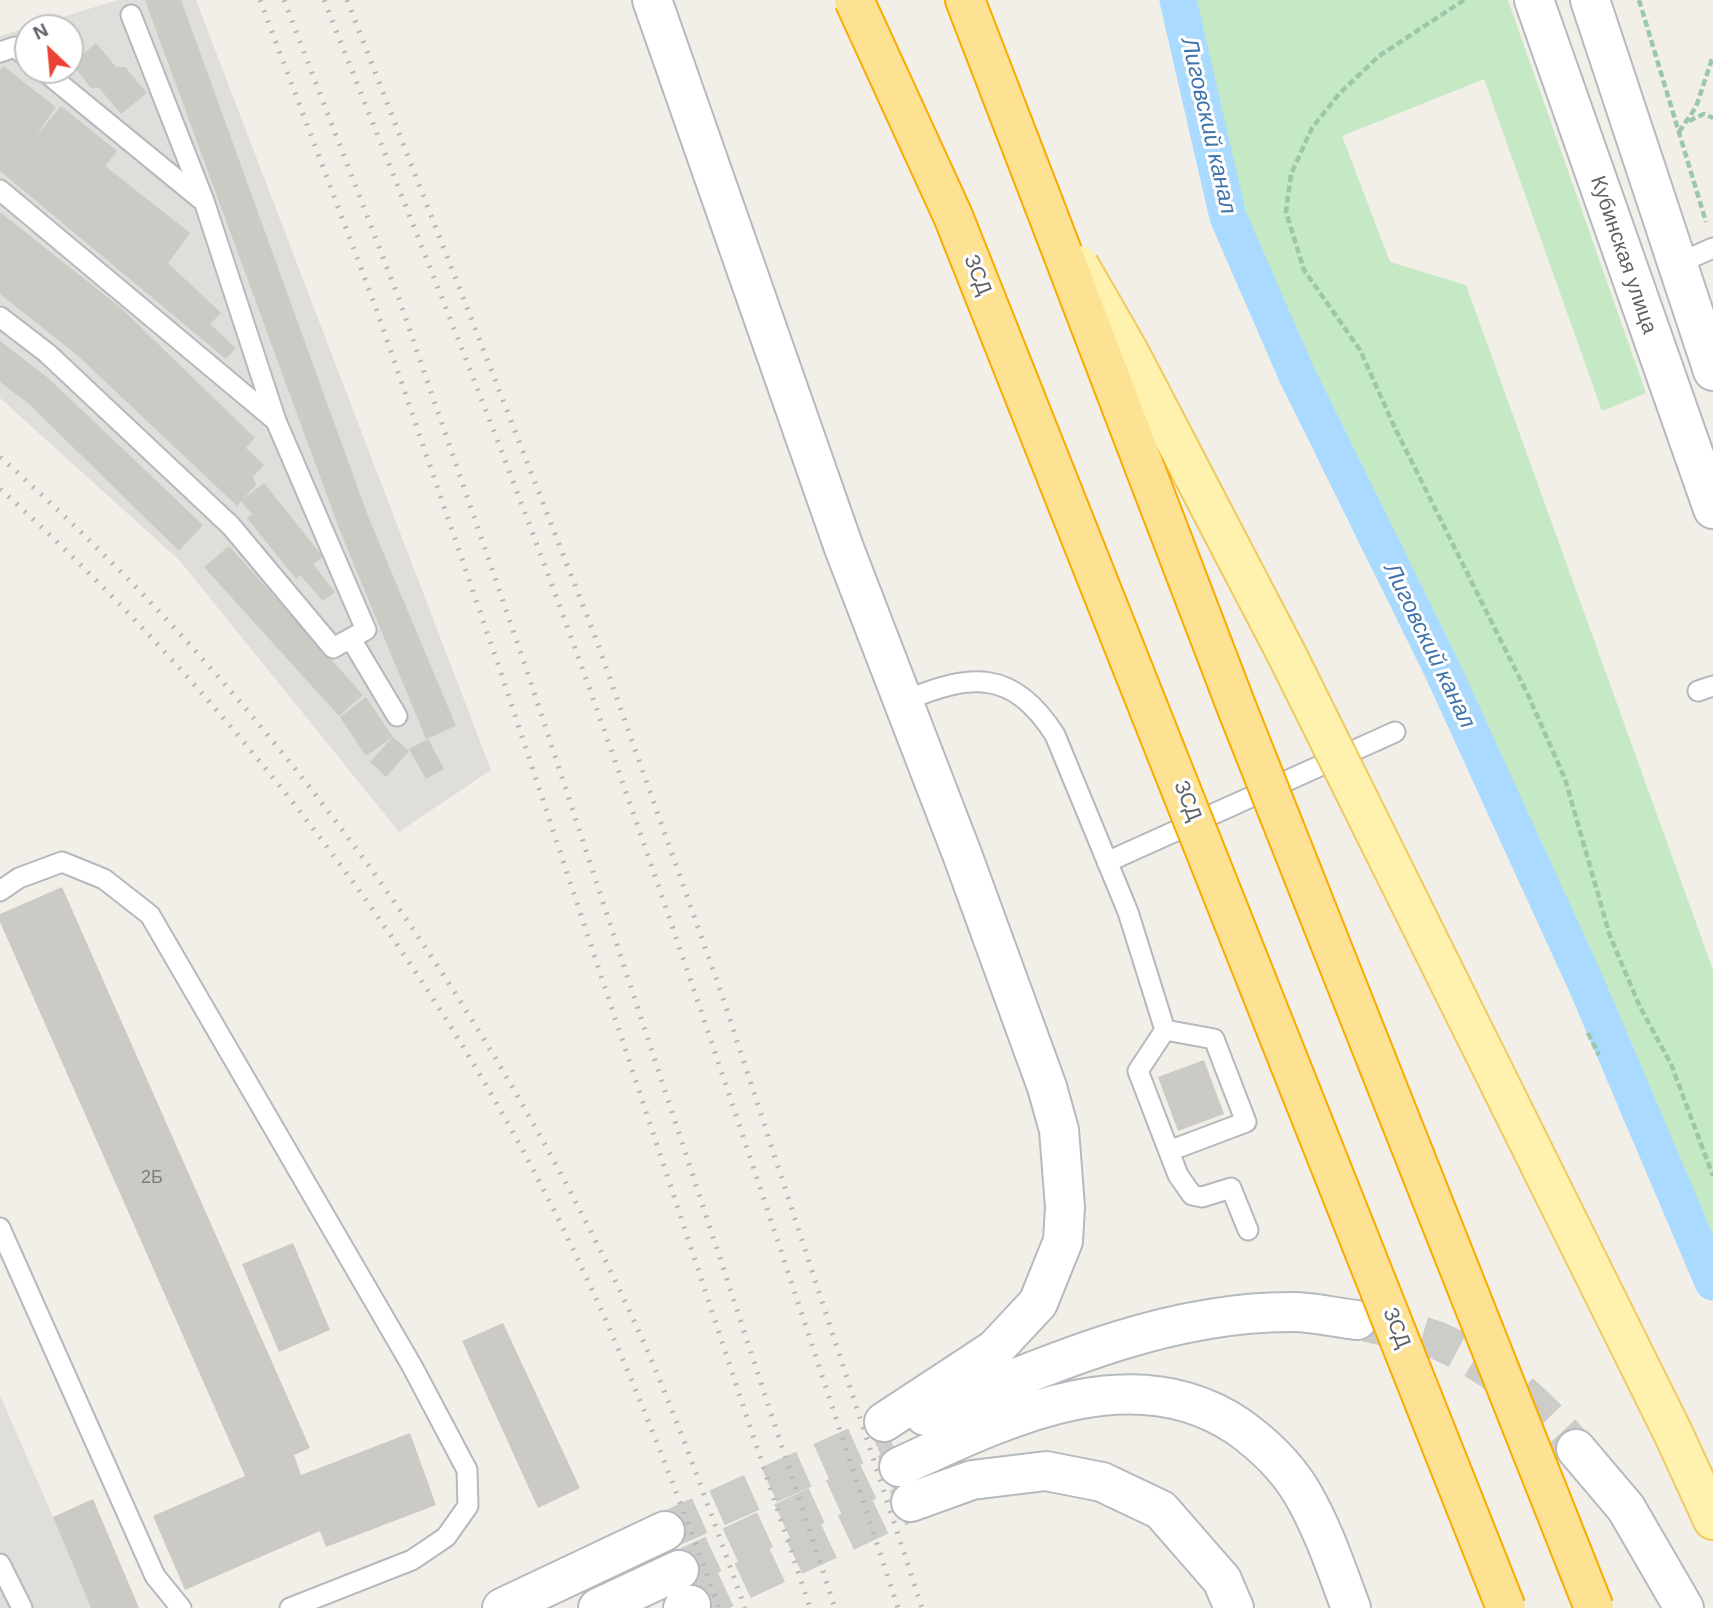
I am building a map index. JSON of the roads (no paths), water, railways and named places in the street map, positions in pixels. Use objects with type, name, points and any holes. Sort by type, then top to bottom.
[{"type":"highway","name":"ЗСД","points":[[854,0],[953,216],[1506,1608]]},
{"type":"highway","points":[[965,0],[1238,711],[1461,1266],[1594,1608]]},
{"type":"main road","points":[[652,0],[844,548],[904,701],[1047,1087],[1059,1130],[1065,1207],[1063,1241],[1038,1303],[995,1349],[886,1427],[1136,1335],[1217,1318],[1294,1312],[1357,1320]]},
{"type":"main road","name":"Кубинская улица","points":[[1534,0],[1713,509]]},
{"type":"main road","points":[[1590,0],[1713,371]]},
{"type":"main road","points":[[1043,202],[1129,352],[1287,655],[1673,1433],[1713,1520]]},
{"type":"main road","points":[[1234,1608],[1222,1580],[1161,1510],[1102,1482],[1046,1471],[905,1485],[995,1424],[1054,1403],[1117,1394],[1172,1398],[1214,1410],[1267,1447],[1300,1489],[1324,1532],[1351,1608]]},
{"type":"main road","points":[[1576,1449],[1626,1508],[1684,1608]]},
{"type":"main road","points":[[502,1608],[665,1531]]},
{"type":"main road","points":[[598,1608],[684,1594]]},
{"type":"lane","points":[[0,317],[47,353],[231,526],[333,648],[366,630],[276,421],[204,201],[131,15]]},
{"type":"lane","points":[[60,84],[204,201]]},
{"type":"lane","points":[[0,190],[276,421]]},
{"type":"lane","points":[[1677,264],[1711,241]]},
{"type":"lane","points":[[351,639],[397,716]]},
{"type":"lane","points":[[904,701],[945,686],[974,682],[999,684],[1022,694],[1041,713],[1055,735],[1129,912],[1165,1030]]},
{"type":"lane","points":[[1108,862],[1395,732]]},
{"type":"lane","points":[[0,891],[19,878],[62,862],[104,879],[150,915],[412,1366],[467,1470],[468,1506],[446,1537],[412,1560],[290,1608]]},
{"type":"lane","points":[[1165,1030],[1214,1039],[1246,1122],[1169,1152]]},
{"type":"lane","points":[[1165,1030],[1138,1071],[1169,1152],[1184,1188],[1192,1195],[1202,1197],[1231,1188],[1248,1230]]},
{"type":"lane","points":[[0,1227],[155,1576],[181,1608]]},
{"type":"lane","points":[[0,1564],[22,1608]]},
{"type":"waterway","name":"Лиговский канал","points":[[1178,0],[1228,217],[1297,375],[1441,667],[1587,986],[1713,1282]]},
{"type":"tunnel","points":[[1367,1323],[1441,1342],[1480,1363],[1530,1402],[1576,1449]]},
{"type":"tunnel","points":[[665,1531],[887,1432]]},
{"type":"tunnel","points":[[679,1570],[899,1467]]},
{"type":"tunnel","points":[[691,1605],[911,1502]]},
{"type":"railway","points":[[260,0],[376,308],[501,673],[810,1608]]},
{"type":"railway","points":[[284,0],[399,299],[525,665],[835,1608]]},
{"type":"railway","points":[[324,0],[483,404],[575,648],[700,1007],[898,1608]]},
{"type":"railway","points":[[347,0],[596,639],[723,998],[922,1608]]},
{"type":"railway","points":[[0,457],[96,547],[187,642],[273,742],[354,846],[429,953],[499,1064],[564,1179],[623,1297],[673,1412],[745,1608]]},
{"type":"railway","points":[[0,489],[79,563],[155,641],[229,724],[299,810],[366,900],[428,991],[486,1085],[538,1179],[589,1284],[657,1444],[719,1608]]}]
